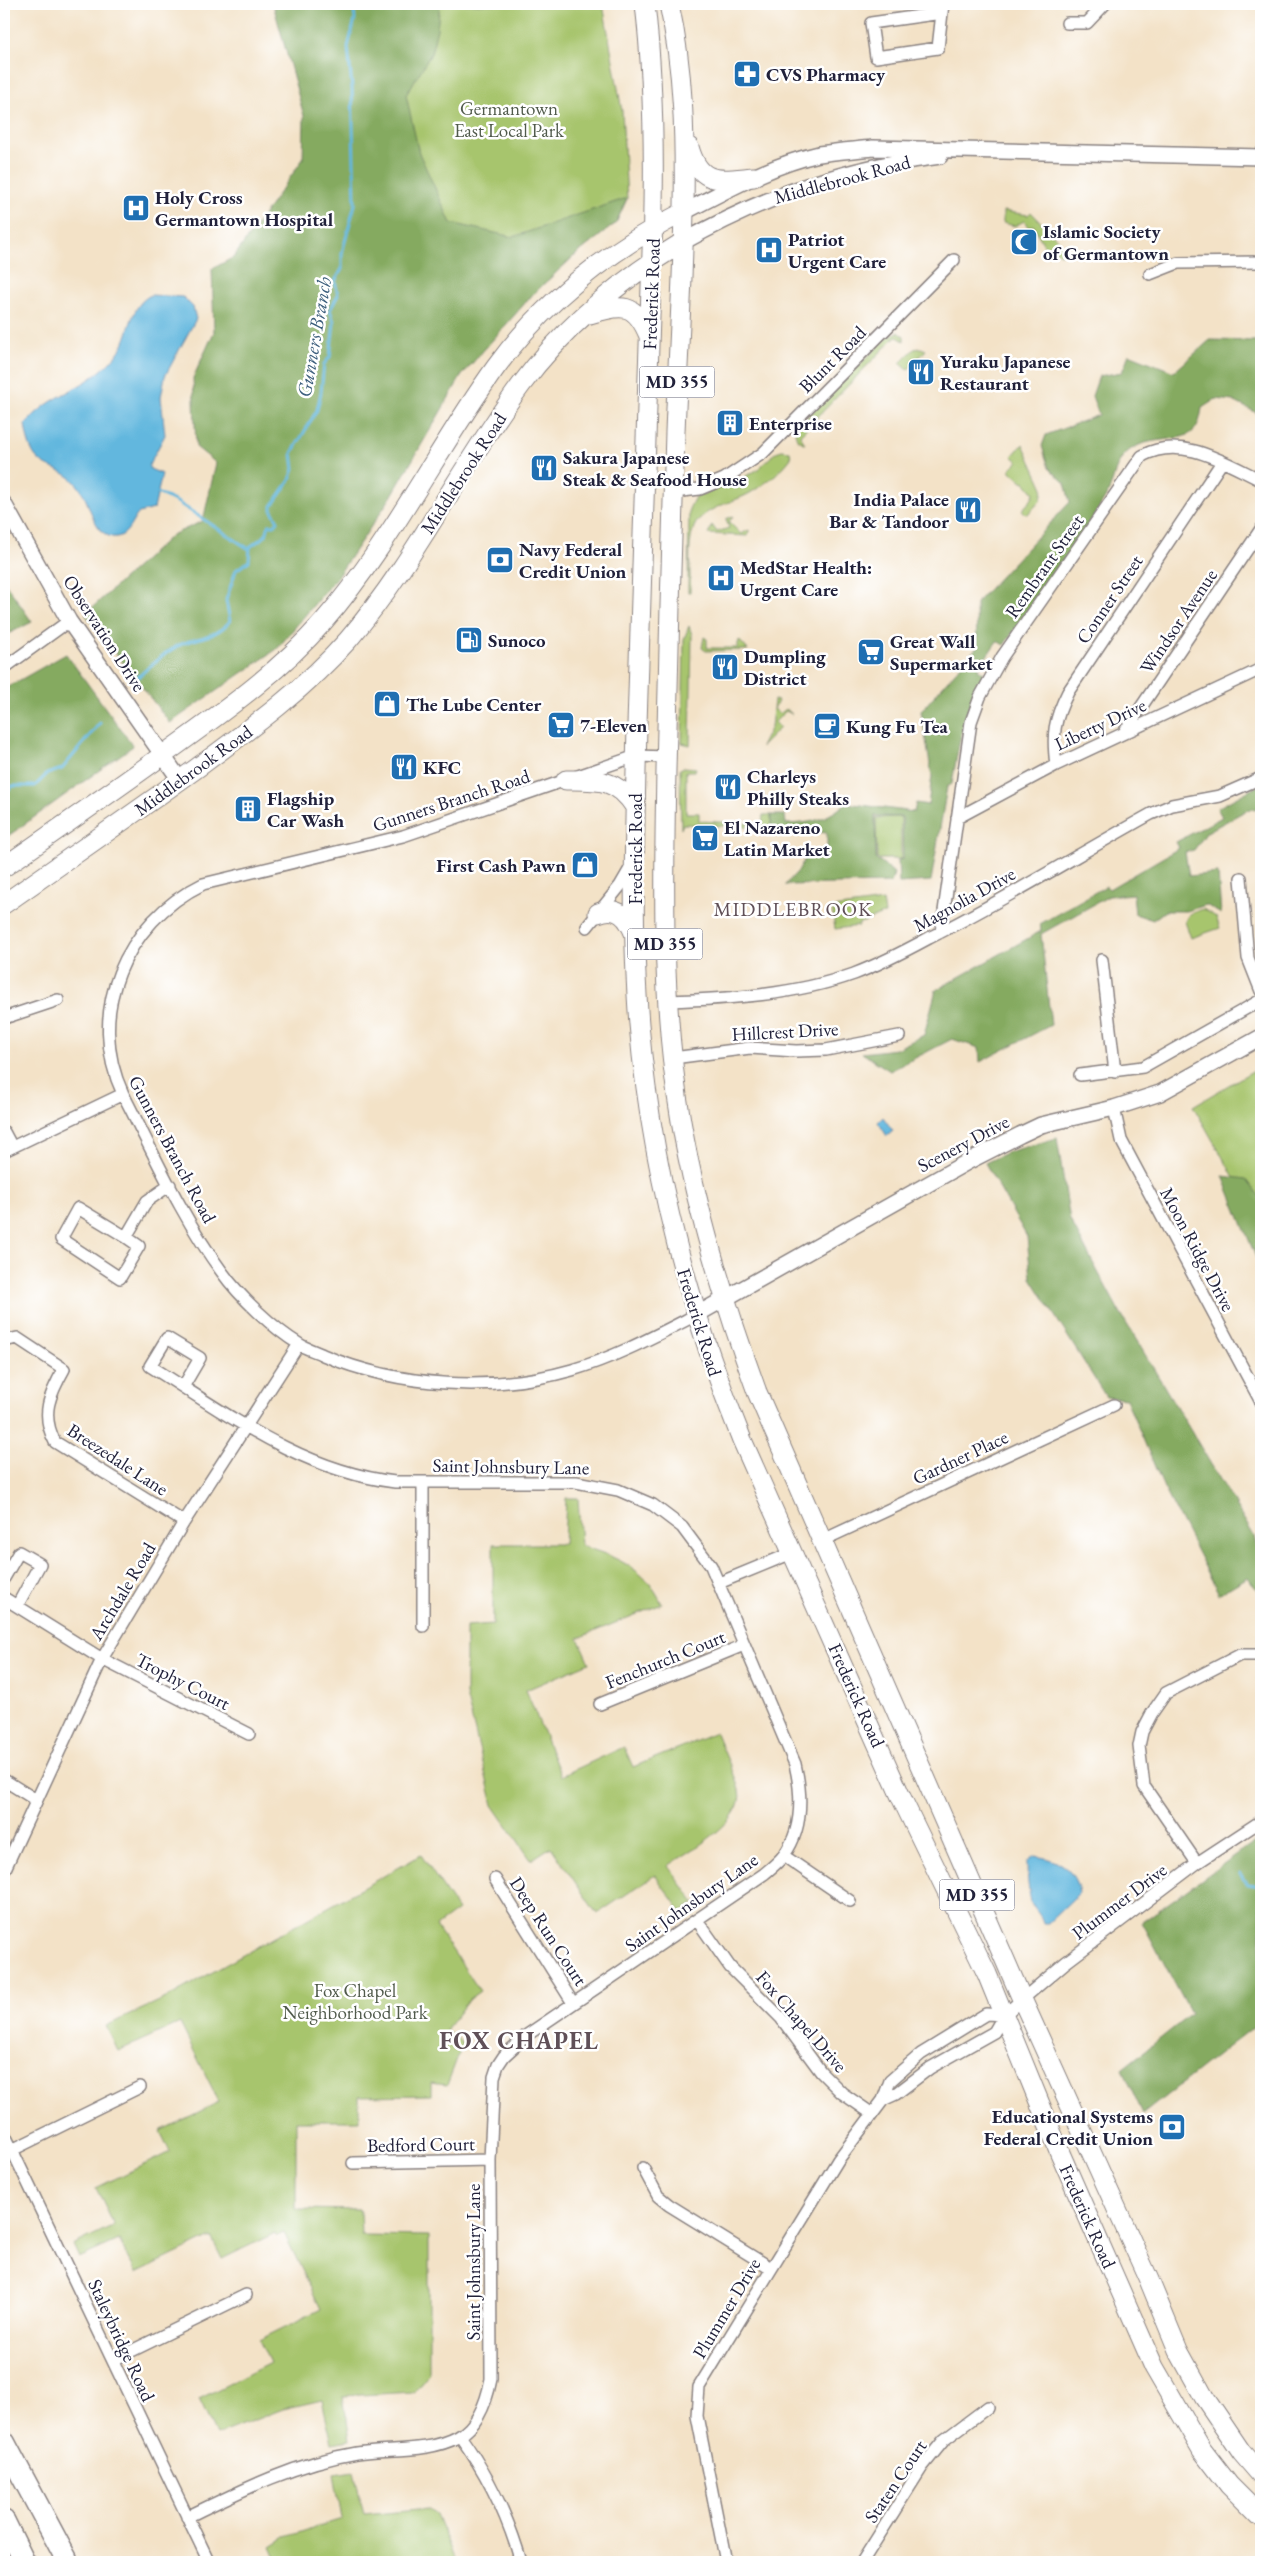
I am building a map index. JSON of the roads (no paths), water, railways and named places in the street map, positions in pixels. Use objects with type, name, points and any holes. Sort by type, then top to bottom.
[{"type":"highway","points":[[4,2442],[68,2562]]},
{"type":"highway","points":[[4,2521],[24,2562]]},
{"type":"main road","name":"Frederick Road","points":[[645,4],[650,52],[653,260],[636,756],[635,937],[638,1022],[656,1149],[668,1212],[696,1315],[719,1384],[742,1440],[901,1797],[1004,2016],[1060,2153],[1154,2367],[1176,2409],[1202,2450],[1229,2485],[1261,2518]]},
{"type":"main road","name":"Frederick Road","points":[[669,4],[677,37],[684,131],[684,212],[673,492],[664,910],[667,1001],[680,1119],[698,1204],[725,1298],[757,1392],[1022,1999],[1149,2280],[1178,2350],[1204,2397],[1242,2453],[1261,2475]]},
{"type":"main road","points":[[684,131],[696,168],[705,176],[719,180],[754,177]]},
{"type":"main road","name":"Middlebrook Road","points":[[4,868],[240,699],[300,648],[325,620],[363,571],[498,365],[557,299],[615,251],[653,227],[684,212]]},
{"type":"main road","name":"Middlebrook Road","points":[[4,904],[259,723],[321,669],[348,639],[388,588],[522,383],[584,316],[653,260],[683,242]]},
{"type":"main road","points":[[584,316],[611,308],[628,308],[638,314],[650,337]]},
{"type":"main road","points":[[566,780],[611,783],[624,792],[635,807]]},
{"type":"main road","points":[[592,920],[610,910],[622,913],[630,924],[635,937]]},
{"type":"street","points":[[1067,23],[1087,23],[1105,4]]},
{"type":"street","points":[[942,8],[938,48],[876,57],[871,23],[942,8]]},
{"type":"street","name":"Middlebrook Road","points":[[684,212],[754,177],[821,154],[873,148],[1261,157]]},
{"type":"street","name":"Middlebrook Road","points":[[683,242],[760,202],[824,180],[868,168],[920,158],[981,151]]},
{"type":"street","name":"Blunt Road","points":[[673,492],[700,488],[724,480],[756,459],[954,260]]},
{"type":"street","points":[[1150,274],[1178,262],[1261,262]]},
{"type":"street","name":"Rembrant Street","points":[[941,932],[971,722],[980,697],[1002,657],[1142,456],[1153,450],[1183,448],[1222,462]]},
{"type":"street","points":[[1222,462],[1261,480]]},
{"type":"street","name":"Conner Street","points":[[1056,764],[1053,738],[1055,724],[1068,692],[1222,462]]},
{"type":"street","name":"Observation Drive","points":[[4,504],[69,621],[180,780]]},
{"type":"street","name":"Windsor Avenue","points":[[1124,732],[1261,529]]},
{"type":"street","points":[[4,668],[69,621]]},
{"type":"street","points":[[1250,674],[1261,658]]},
{"type":"street","name":"Liberty Drive","points":[[957,818],[1056,764],[1261,669]]},
{"type":"street","name":"Gunners Branch Road","points":[[666,757],[636,756],[403,836],[203,884],[185,893],[164,908],[142,934],[121,968],[114,987],[107,1018],[107,1044],[115,1078],[123,1094],[170,1185],[222,1273],[250,1304],[299,1344],[346,1364],[395,1376],[416,1380],[480,1384],[525,1380],[570,1371],[614,1356],[696,1315]]},
{"type":"street","name":"Magnolia Drive","points":[[667,1001],[765,993],[814,985],[854,974],[941,932],[1150,814],[1172,805],[1220,796],[1261,778]]},
{"type":"street","points":[[592,920],[623,882],[635,859]]},
{"type":"street","points":[[1240,878],[1248,958],[1261,991]]},
{"type":"street","points":[[1102,960],[1115,1072]]},
{"type":"street","points":[[4,1018],[58,1000]]},
{"type":"street","points":[[1080,1075],[1115,1072],[1145,1066],[1261,1000]]},
{"type":"street","name":"Hillcrest Drive","points":[[673,1058],[750,1048],[796,1051],[826,1050],[899,1036]]},
{"type":"street","name":"Scenery Drive","points":[[696,1315],[968,1160],[1020,1134],[1048,1123],[1114,1108],[1160,1093],[1261,1037]]},
{"type":"street","points":[[4,1132],[8,1149],[123,1094]]},
{"type":"street","name":"Moon Ridge Drive","points":[[1114,1108],[1121,1140],[1261,1402]]},
{"type":"street","points":[[126,1237],[147,1201],[170,1185]]},
{"type":"street","points":[[78,1208],[126,1237],[140,1246],[120,1278],[61,1239],[78,1208]]},
{"type":"street","name":"Breezedale Lane","points":[[4,1341],[17,1338],[64,1369],[49,1397],[50,1432],[55,1442],[184,1522]]},
{"type":"street","name":"Saint Johnsbury Lane","points":[[183,1387],[200,1358],[167,1338],[150,1366],[183,1387],[246,1426],[287,1449],[341,1471],[370,1479],[423,1482],[576,1482],[618,1490],[653,1505],[682,1527],[711,1566],[795,1764],[801,1788],[798,1820],[793,1840],[784,1856],[764,1874],[527,2035],[498,2065],[492,2096],[490,2160],[491,2379],[488,2397],[480,2413],[460,2436],[432,2446],[358,2453],[302,2465],[253,2484],[187,2517]]},
{"type":"street","name":"Archdale Road","points":[[4,1871],[102,1659],[184,1522],[299,1344]]},
{"type":"street","name":"Gardner Place","points":[[821,1541],[1114,1405]]},
{"type":"street","points":[[423,1482],[423,1626]]},
{"type":"street","points":[[4,1578],[19,1552],[40,1564],[17,1606]]},
{"type":"street","points":[[719,1583],[792,1553]]},
{"type":"street","name":"Trophy Court","points":[[4,1598],[102,1659],[249,1734]]},
{"type":"street","name":"Fenchurch Court","points":[[600,1704],[744,1646]]},
{"type":"street","points":[[1197,1863],[1144,1786],[1139,1762],[1139,1746],[1142,1732],[1166,1693],[1240,1655],[1261,1655]]},
{"type":"street","points":[[4,1780],[36,1800]]},
{"type":"street","name":"Plummer Drive","points":[[883,2100],[896,2094],[930,2068],[994,2032],[1004,2016],[1065,1963],[1197,1863],[1261,1821]]},
{"type":"street","points":[[784,1856],[850,1901]]},
{"type":"street","name":"Deep Run Court","points":[[495,1879],[573,2002]]},
{"type":"street","name":"Fox Chapel Drive","points":[[697,1920],[730,1967],[781,2018],[820,2072],[842,2093],[871,2113]]},
{"type":"street","name":"Plummer Drive","points":[[726,2562],[697,2416],[696,2400],[699,2387],[838,2160],[871,2113],[883,2100],[890,2081],[921,2054],[986,2014],[1004,2016]]},
{"type":"street","points":[[12,2150],[140,2087]]},
{"type":"street","name":"Staleybridge Road","points":[[4,2133],[209,2562]]},
{"type":"street","name":"Bedford Court","points":[[353,2163],[490,2160]]},
{"type":"street","points":[[643,2168],[658,2196],[669,2205],[771,2268]]},
{"type":"street","points":[[113,2360],[246,2295]]},
{"type":"street","name":"Staten Court","points":[[862,2562],[922,2467],[944,2440],[988,2407]]},
{"type":"street","points":[[460,2436],[478,2460],[504,2510],[521,2562]]},
{"type":"water","points":[[151,295],[183,297],[193,307],[196,319],[165,376],[161,397],[165,435],[149,465],[150,469],[162,474],[154,509],[139,513],[122,535],[112,537],[101,530],[81,490],[73,480],[40,461],[34,454],[25,424],[45,406],[87,381],[110,362],[122,346],[138,306]]},
{"type":"water","points":[[883,1117],[893,1131],[887,1136],[878,1122]]},
{"type":"water","points":[[1034,1856],[1043,1857],[1064,1867],[1074,1878],[1079,1893],[1048,1923],[1043,1923],[1032,1905],[1030,1897],[1027,1862]]},
{"type":"waterway","name":"Gunners Branch","points":[[137,678],[171,650],[184,643],[215,633],[230,621],[226,600],[236,570],[249,561],[250,547],[266,535],[269,525],[274,525],[278,521],[272,511],[272,506],[290,480],[294,469],[292,453],[317,410],[324,364],[330,357],[334,322],[330,310],[338,295],[335,281],[342,269],[342,253],[355,204],[352,88],[348,47],[355,19],[353,4]]},
{"type":"waterway","points":[[157,493],[177,502],[249,549]]},
{"type":"waterway","name":"Gunners Branch","points":[[4,796],[12,786],[35,786],[47,774],[62,769],[100,723]]},
{"type":"waterway","points":[[1240,1874],[1247,1884],[1261,1886]]},
{"type":"place","name":"CVS Pharmacy","points":[[747,74]]},
{"type":"place","name":"Holy Cross Germantown Hospital","points":[[136,208]]},
{"type":"place","name":"Islamic Society of Germantown","points":[[1024,242]]},
{"type":"place","name":"Patriot Urgent Care","points":[[769,250]]},
{"type":"place","name":"Yuraku Japanese Restaurant","points":[[921,372]]},
{"type":"place","name":"Enterprise","points":[[730,423]]},
{"type":"place","name":"Sakura Japanese Steak & Seafood House","points":[[544,468]]},
{"type":"place","name":"India Palace Bar & Tandoor","points":[[968,510]]},
{"type":"place","name":"Navy Federal Credit Union","points":[[500,560]]},
{"type":"place","name":"MedStar Health: Urgent Care","points":[[721,578]]},
{"type":"place","name":"Sunoco","points":[[469,640]]},
{"type":"place","name":"Great Wall Supermarket","points":[[871,652]]},
{"type":"place","name":"Dumpling District","points":[[725,667]]},
{"type":"place","name":"The Lube Center","points":[[387,704]]},
{"type":"place","name":"7-Eleven","points":[[561,725]]},
{"type":"place","name":"Kung Fu Tea","points":[[827,726]]},
{"type":"place","name":"KFC","points":[[404,767]]},
{"type":"place","name":"Charleys Philly Steaks","points":[[728,787]]},
{"type":"place","name":"Flagship Car Wash","points":[[248,809]]},
{"type":"place","name":"El Nazareno Latin Market","points":[[705,838]]},
{"type":"place","name":"First Cash Pawn","points":[[585,865]]},
{"type":"place","name":"Educational Systems Federal Credit Union","points":[[1172,2127]]},
{"type":"district","name":"MIDDLEBROOK","points":[[793,909]]},
{"type":"district","name":"FOX CHAPEL","points":[[519,2041]]},
{"type":"park label","name":"Germantown East Local Park","points":[[509,119]]},
{"type":"park label","name":"Fox Chapel Neighborhood Park","points":[[355,2001]]}]
